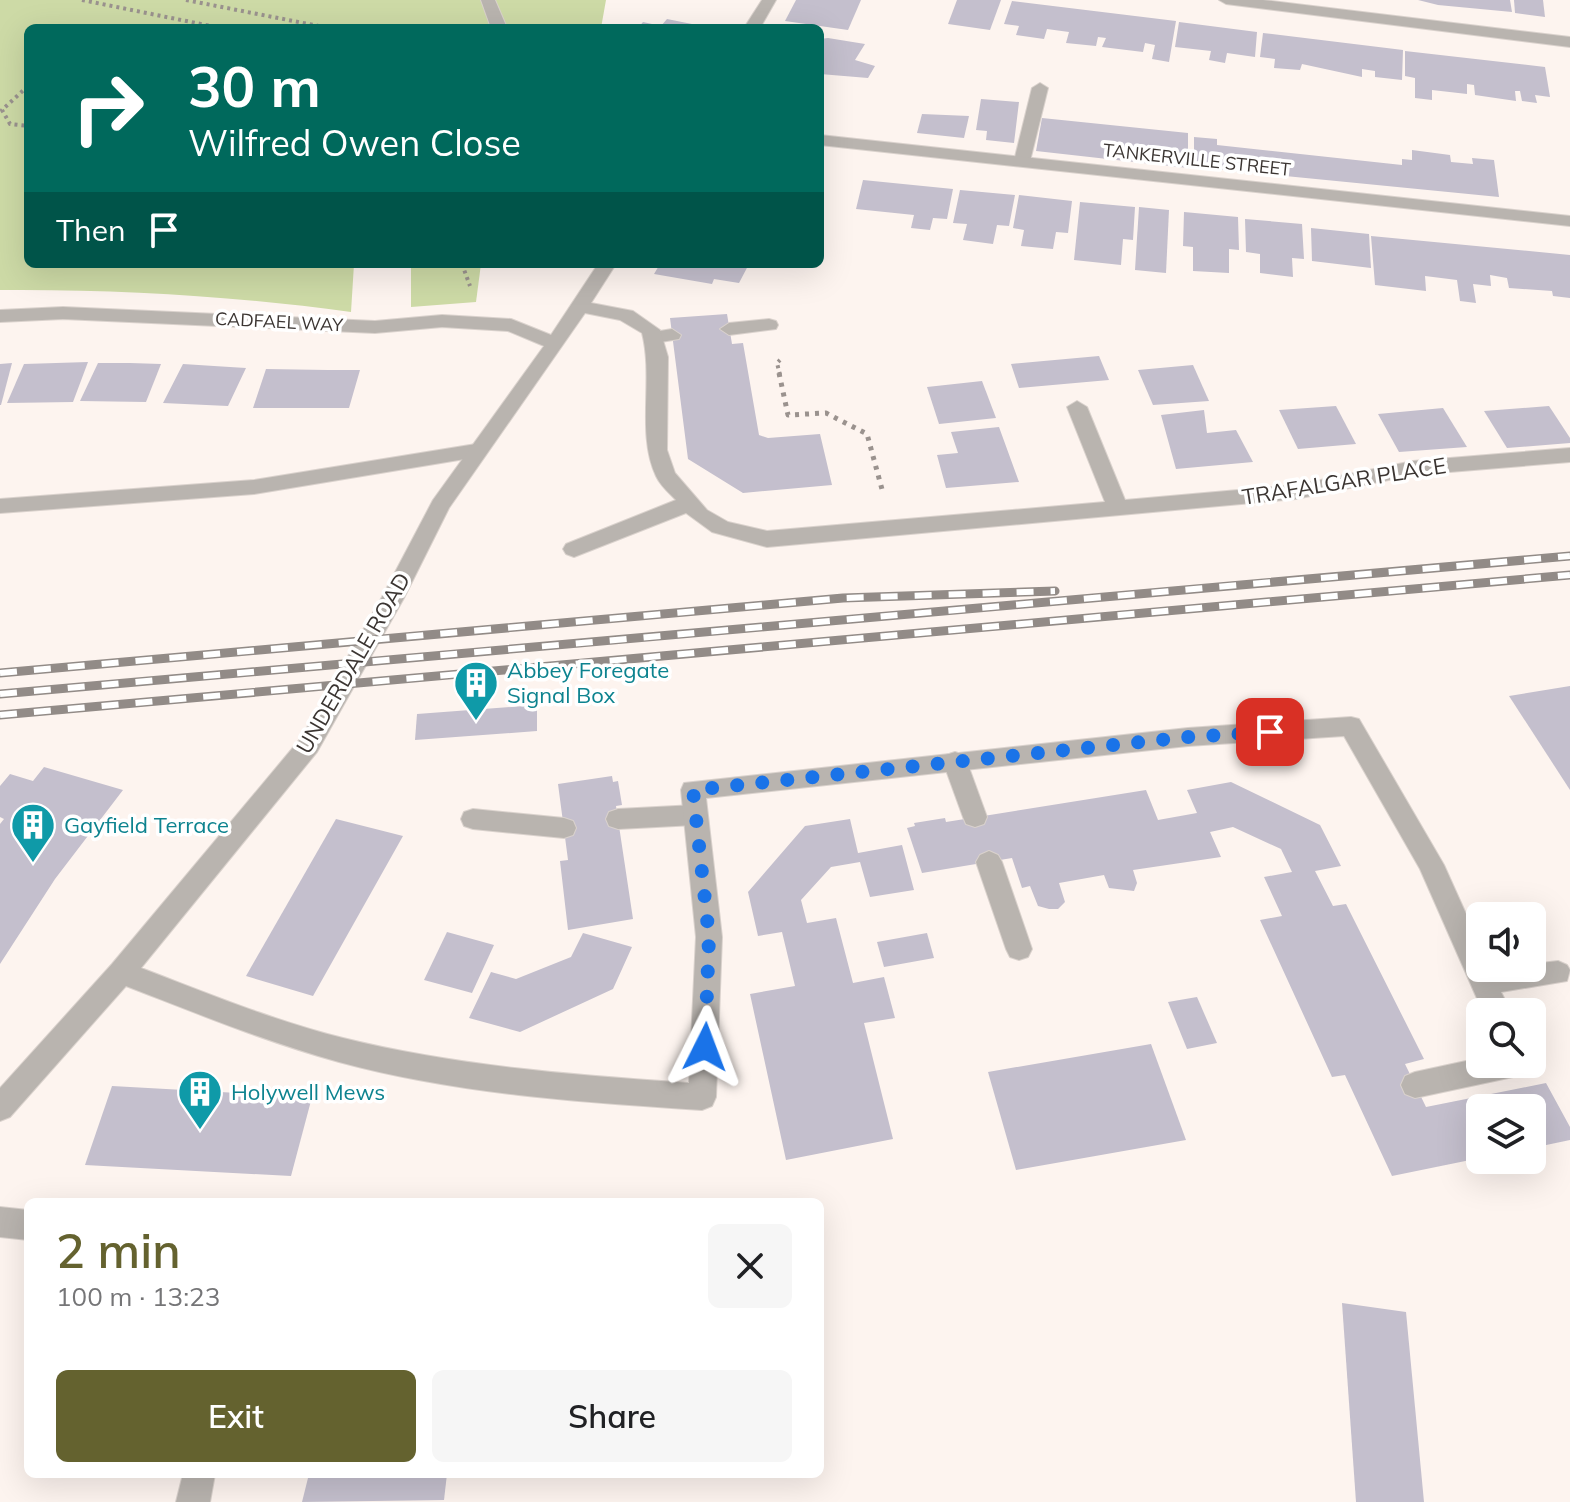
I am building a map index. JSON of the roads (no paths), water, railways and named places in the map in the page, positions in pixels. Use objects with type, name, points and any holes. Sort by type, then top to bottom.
[{"type":"street","points":[[488,0],[497,24]]},
{"type":"street","points":[[754,24],[769,0]]},
{"type":"street","points":[[1226,0],[1570,42]]},
{"type":"street","points":[[1022,161],[1040,88]]},
{"type":"street","name":"TANKERVILLE STREET","points":[[824,140],[1570,221]]},
{"type":"street","name":"UNDERDALE ROAD","points":[[0,1108],[121,972],[309,745],[393,598],[440,505],[555,344],[604,268]]},
{"type":"street","name":"TRAFALGAR PLACE","points":[[579,306],[626,315],[664,336],[658,357],[657,450],[666,476],[687,504],[720,527],[752,537],[767,539],[893,529],[1296,492],[1413,468],[1570,455]]},
{"type":"street","name":"CADFAEL WAY","points":[[0,316],[63,313],[375,327],[442,321],[511,325],[555,344]]},
{"type":"street","points":[[729,329],[769,325]]},
{"type":"street","points":[[1077,407],[1118,509]]},
{"type":"street","points":[[0,506],[254,487],[476,451]]},
{"type":"street","points":[[574,549],[687,504]]},
{"type":"street","points":[[121,972],[256,1023],[340,1050],[543,1087],[702,1097],[709,937],[693,790],[1188,737],[1351,726],[1431,865],[1466,944]]},
{"type":"street","points":[[955,762],[975,817]]},
{"type":"street","points":[[618,819],[695,815]]},
{"type":"street","points":[[473,819],[564,828]]},
{"type":"street","points":[[989,862],[1019,949]]},
{"type":"street","points":[[1546,974],[1558,973]]},
{"type":"street","points":[[1483,982],[1490,998]]},
{"type":"street","points":[[1415,1085],[1466,1074]]},
{"type":"street","points":[[0,1222],[24,1225]]},
{"type":"street","points":[[193,1502],[198,1478]]},
{"type":"railway","points":[[0,694],[1570,556]]},
{"type":"railway","points":[[0,715],[1570,575]]},
{"type":"railway","points":[[0,673],[843,598],[1055,591]]},
{"type":"place","name":"Abbey Foregate Signal Box","points":[[476,722]]},
{"type":"place","name":"Gayfield Terrace","points":[[33,864]]},
{"type":"place","name":"Holywell Mews","points":[[200,1131]]}]
